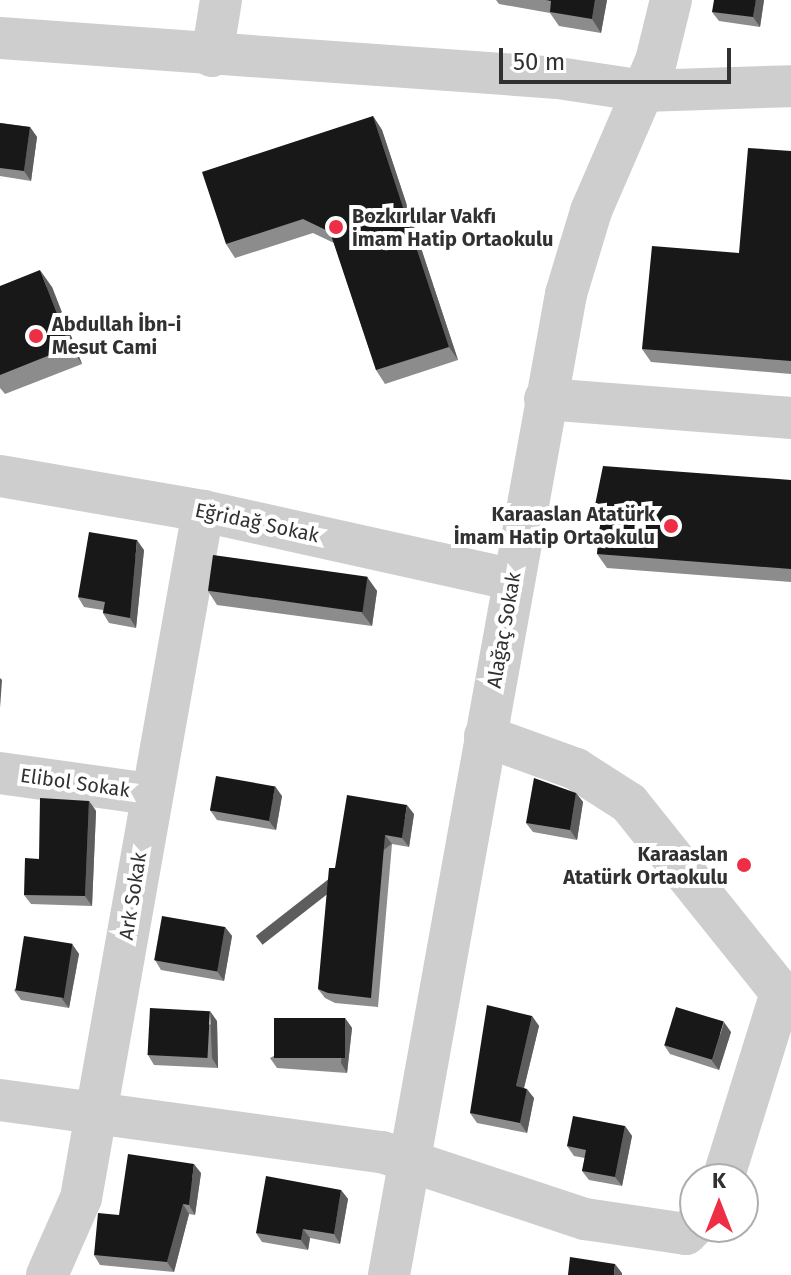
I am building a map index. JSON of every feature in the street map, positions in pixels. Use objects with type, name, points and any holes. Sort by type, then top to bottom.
[{"type":"street","points":[[212,56],[221,0]]},
{"type":"street","name":"Alağaç Sokak","points":[[389,1275],[545,399],[577,250],[644,91],[671,0]]},
{"type":"street","points":[[0,38],[212,56],[558,78],[644,91],[791,86]]},
{"type":"street","points":[[545,399],[791,418]]},
{"type":"street","name":"Eğridağ Sokak","points":[[0,476],[203,511],[513,580]]},
{"type":"street","name":"Ark Sokak","points":[[47,1275],[81,1198],[150,794],[203,511]]},
{"type":"street","points":[[485,736],[576,769],[629,803],[786,999],[729,1163]]},
{"type":"street","name":"Elibol Sokak","points":[[0,773],[150,794]]},
{"type":"street","points":[[0,1100],[408,1158],[585,1219],[679,1233]]},
{"type":"building","points":[[546,0],[595,0],[592,19],[550,12],[551,1]]},
{"type":"building","points":[[714,0],[756,0],[753,17],[712,12]]},
{"type":"building","points":[[373,116],[449,347],[376,370],[330,232],[303,219],[226,244],[202,172]]},
{"type":"building","points":[[0,123],[30,127],[24,171],[0,168]]},
{"type":"building","points":[[748,148],[791,151],[791,361],[642,349],[652,246],[739,253]]},
{"type":"building","name":"Abdullah İbn-i Mesut Cami","points":[[40,270],[70,347],[0,375],[0,286]]},
{"type":"building","points":[[603,466],[791,480],[791,569],[597,554],[601,516],[593,515]]},
{"type":"building","points":[[89,532],[137,540],[130,618],[103,613],[105,602],[78,597]]},
{"type":"building","points":[[213,555],[367,577],[362,612],[208,591]]},
{"type":"building","points":[[216,776],[275,786],[269,821],[210,810]]},
{"type":"building","points":[[534,778],[576,793],[570,830],[526,823]]},
{"type":"building","points":[[347,795],[407,805],[402,838],[385,835],[371,998],[318,989],[329,868],[335,868]]},
{"type":"building","points":[[40,798],[89,801],[85,896],[24,895],[25,858],[39,859]]},
{"type":"building","points":[[162,916],[225,927],[217,971],[154,960]]},
{"type":"building","points":[[24,936],[72,944],[64,998],[15,990]]},
{"type":"building","points":[[487,1005],[532,1016],[516,1086],[527,1089],[520,1123],[470,1113]]},
{"type":"building","points":[[676,1007],[724,1022],[712,1060],[664,1045]]},
{"type":"building","points":[[150,1008],[210,1011],[207,1058],[148,1055]]},
{"type":"building","points":[[274,1018],[345,1018],[345,1058],[274,1058]]},
{"type":"building","points":[[573,1116],[625,1126],[615,1177],[582,1171],[586,1150],[567,1146]]},
{"type":"building","points":[[128,1154],[194,1164],[189,1205],[183,1204],[167,1262],[94,1255],[98,1213],[119,1215]]},
{"type":"building","points":[[266,1176],[341,1190],[334,1234],[303,1229],[301,1240],[256,1233]]},
{"type":"building","points":[[570,1257],[615,1264],[614,1275],[568,1275]]},
{"type":"place","name":"Bozkırlılar Vakfı İmam Hatip Ortaokulu","points":[[336,227]]},
{"type":"place","name":"Abdullah İbn-i Mesut Cami","points":[[36,336]]},
{"type":"place","name":"Karaaslan Atatürk İmam Hatip Ortaokulu","points":[[671,526]]},
{"type":"place","name":"Karaaslan Atatürk Ortaokulu","points":[[744,865]]}]
